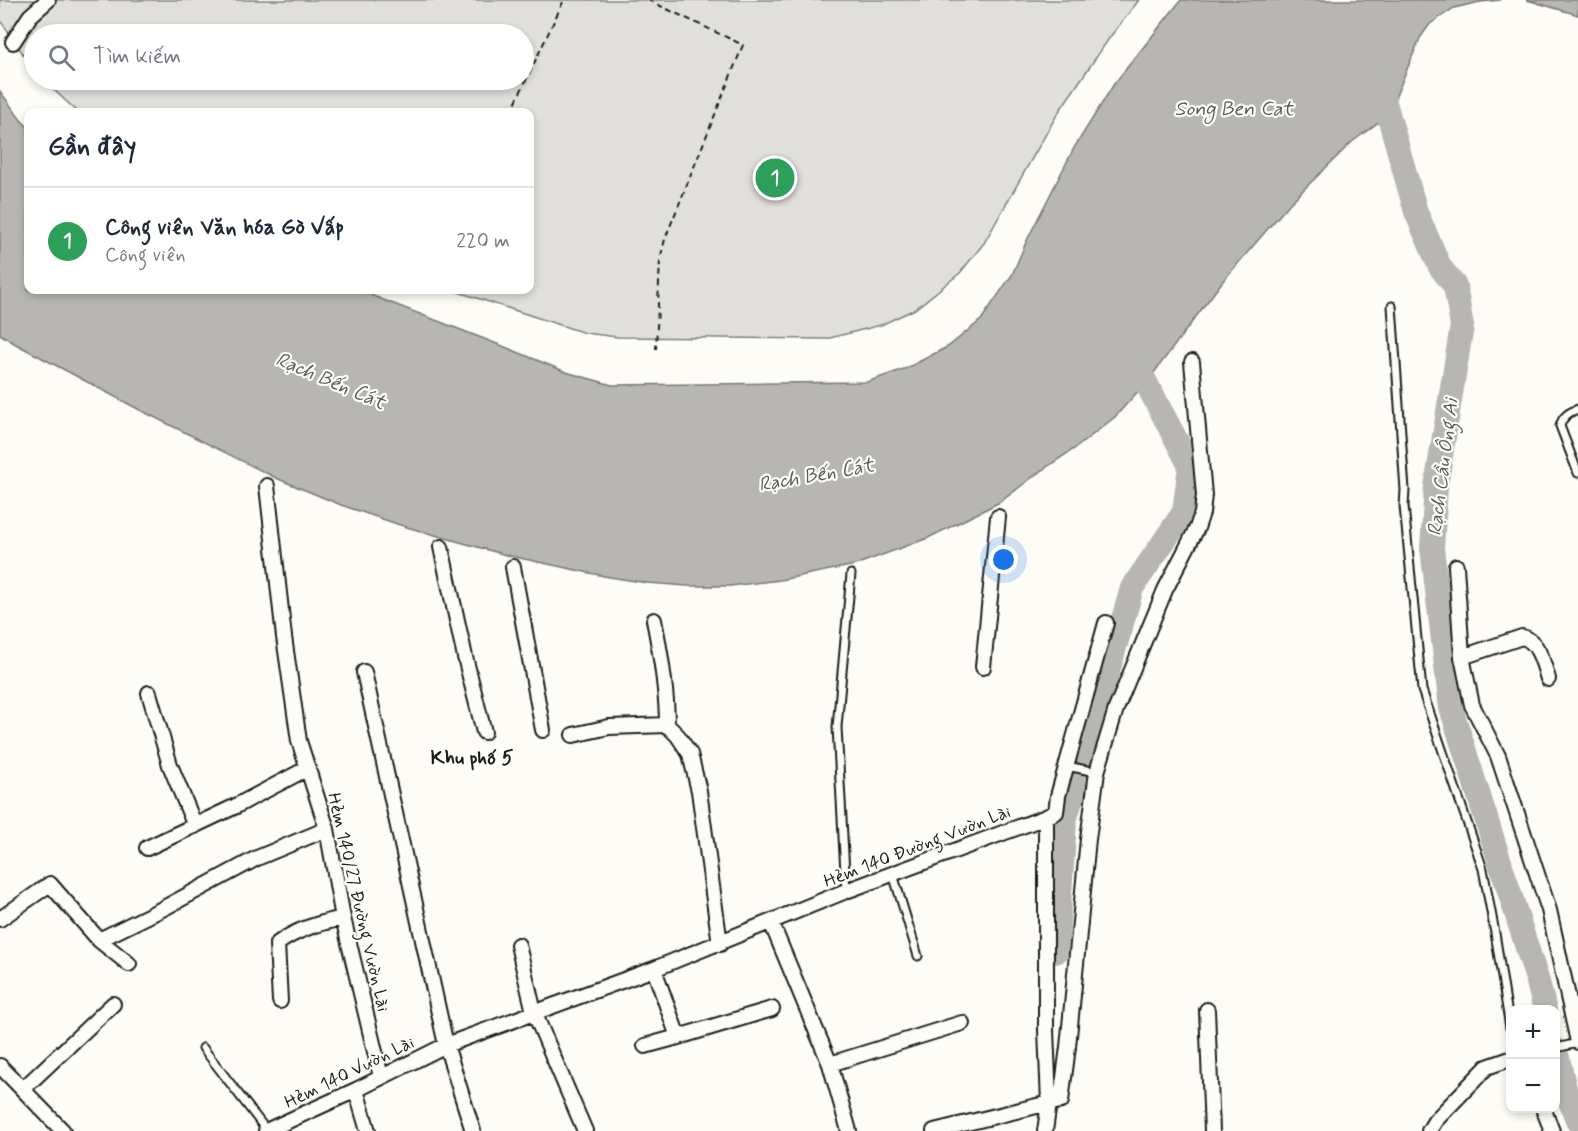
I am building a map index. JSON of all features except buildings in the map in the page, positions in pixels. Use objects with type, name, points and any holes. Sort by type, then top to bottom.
[{"type":"street","points":[[25,24],[30,16],[48,0]]},
{"type":"street","points":[[13,42],[24,25]]},
{"type":"street","points":[[934,1131],[1061,1101],[1094,771],[1116,709],[1165,590],[1197,528],[1202,513],[1204,495],[1192,362]]},
{"type":"street","name":"Hẻm 140/27 Đường Vườn Lài","points":[[267,486],[284,637],[299,741],[327,829],[343,918],[381,1077]]},
{"type":"street","points":[[983,667],[998,517]]},
{"type":"street","points":[[441,547],[484,732]]},
{"type":"street","points":[[1456,566],[1462,657],[1472,705],[1498,756],[1549,910],[1574,1043]]},
{"type":"street","points":[[513,567],[543,730]]},
{"type":"street","points":[[654,620],[667,703],[667,725],[683,742],[690,754],[699,791],[720,944]]},
{"type":"street","points":[[1045,1131],[1049,1103],[1046,1030],[1046,817],[1056,812],[1058,796],[1069,766],[1106,623]]},
{"type":"street","points":[[1462,657],[1522,637],[1526,638],[1534,646],[1548,679]]},
{"type":"street","points":[[364,672],[446,1045],[473,1131]]},
{"type":"street","points":[[149,693],[170,765],[195,826]]},
{"type":"street","points":[[573,735],[609,727],[667,725]]},
{"type":"street","points":[[147,848],[236,806],[308,768]]},
{"type":"street","name":"Hẻm 140 Đường Vườn Lài","points":[[534,1012],[720,944],[846,891],[1046,817]]},
{"type":"street","points":[[99,940],[257,858],[327,829]]},
{"type":"street","points":[[0,919],[50,884],[99,940],[129,964]]},
{"type":"street","points":[[280,1001],[277,944],[314,924],[343,918]]},
{"type":"street","points":[[771,922],[830,1065],[849,1131]]},
{"type":"street","points":[[518,945],[534,1012],[585,1131]]},
{"type":"street","points":[[654,969],[678,1037]]},
{"type":"street","points":[[23,1089],[113,1004]]},
{"type":"street","points":[[645,1046],[772,1009]]},
{"type":"street","points":[[1207,1010],[1212,1131]]},
{"type":"street","name":"Hẻm 140 Vườn Lài","points":[[266,1131],[446,1045],[534,1012]]},
{"type":"street","points":[[830,1065],[962,1023]]},
{"type":"street","points":[[1429,1131],[1435,1120],[1487,1067],[1506,1060]]},
{"type":"street","points":[[0,1066],[63,1131]]},
{"type":"street","points":[[356,1089],[368,1131]]},
{"type":"street","points":[[1545,1113],[1552,1131]]},
{"type":"lane","points":[[1392,306],[1405,490],[1404,506],[1422,690],[1483,869],[1506,1005]]},
{"type":"lane","points":[[1578,409],[1567,414],[1560,426],[1578,473]]},
{"type":"lane","points":[[846,891],[837,727],[851,574]]},
{"type":"lane","points":[[1069,766],[1094,771]]},
{"type":"lane","points":[[893,874],[918,956]]},
{"type":"lane","points":[[203,1048],[266,1131]]},
{"type":"path","points":[[534,63],[564,0]]},
{"type":"path","points":[[648,0],[743,45],[664,239],[660,260],[656,349]]},
{"type":"path","points":[[513,108],[521,90]]},
{"type":"shaded area","points":[[0,0],[1139,0],[1110,37],[1058,113],[984,243],[960,273],[915,309],[881,325],[826,339],[618,337],[585,333],[464,294],[534,294],[534,108],[74,108],[54,90],[534,90],[534,24],[24,24],[24,55],[0,20]]},
{"type":"water","name":"Song Ben Cat","points":[[1181,0],[1501,0],[1454,8],[1430,24],[1420,38],[1388,115],[1352,142],[1290,203],[1222,282],[1150,378],[1115,417],[1000,502],[928,538],[855,565],[780,580],[730,586],[688,586],[647,583],[604,576],[506,555],[403,526],[341,505],[276,478],[138,409],[0,334],[0,91],[24,123],[24,294],[368,294],[566,372],[612,385],[867,382],[907,368],[949,346],[981,320],[1012,275],[1027,240],[1074,148],[1114,84]]},
{"type":"water","points":[[1527,0],[1578,0],[1578,15]]},
{"type":"waterway","name":"Rạch Cầu Ông Ai","points":[[1380,85],[1416,212],[1440,267],[1455,286],[1462,326],[1436,486],[1432,548],[1451,708],[1544,1005]]},
{"type":"waterway","points":[[1056,952],[1065,821],[1132,588],[1184,512],[1190,466],[1130,354]]},
{"type":"waterway","name":"Rạch Cầu Ông Ai","points":[[1558,1059],[1565,1088],[1578,1122]]},
{"type":"place","name":"Công viên Văn hóa Gò Vấp","points":[[775,178]]},
{"type":"district","name":"Khu phố 5","points":[[472,757]]},
{"type":"water label","name":"Rạch Bến Cát","points":[[331,380]]},
{"type":"water label","name":"Rạch Bến Cát","points":[[816,474]]}]
